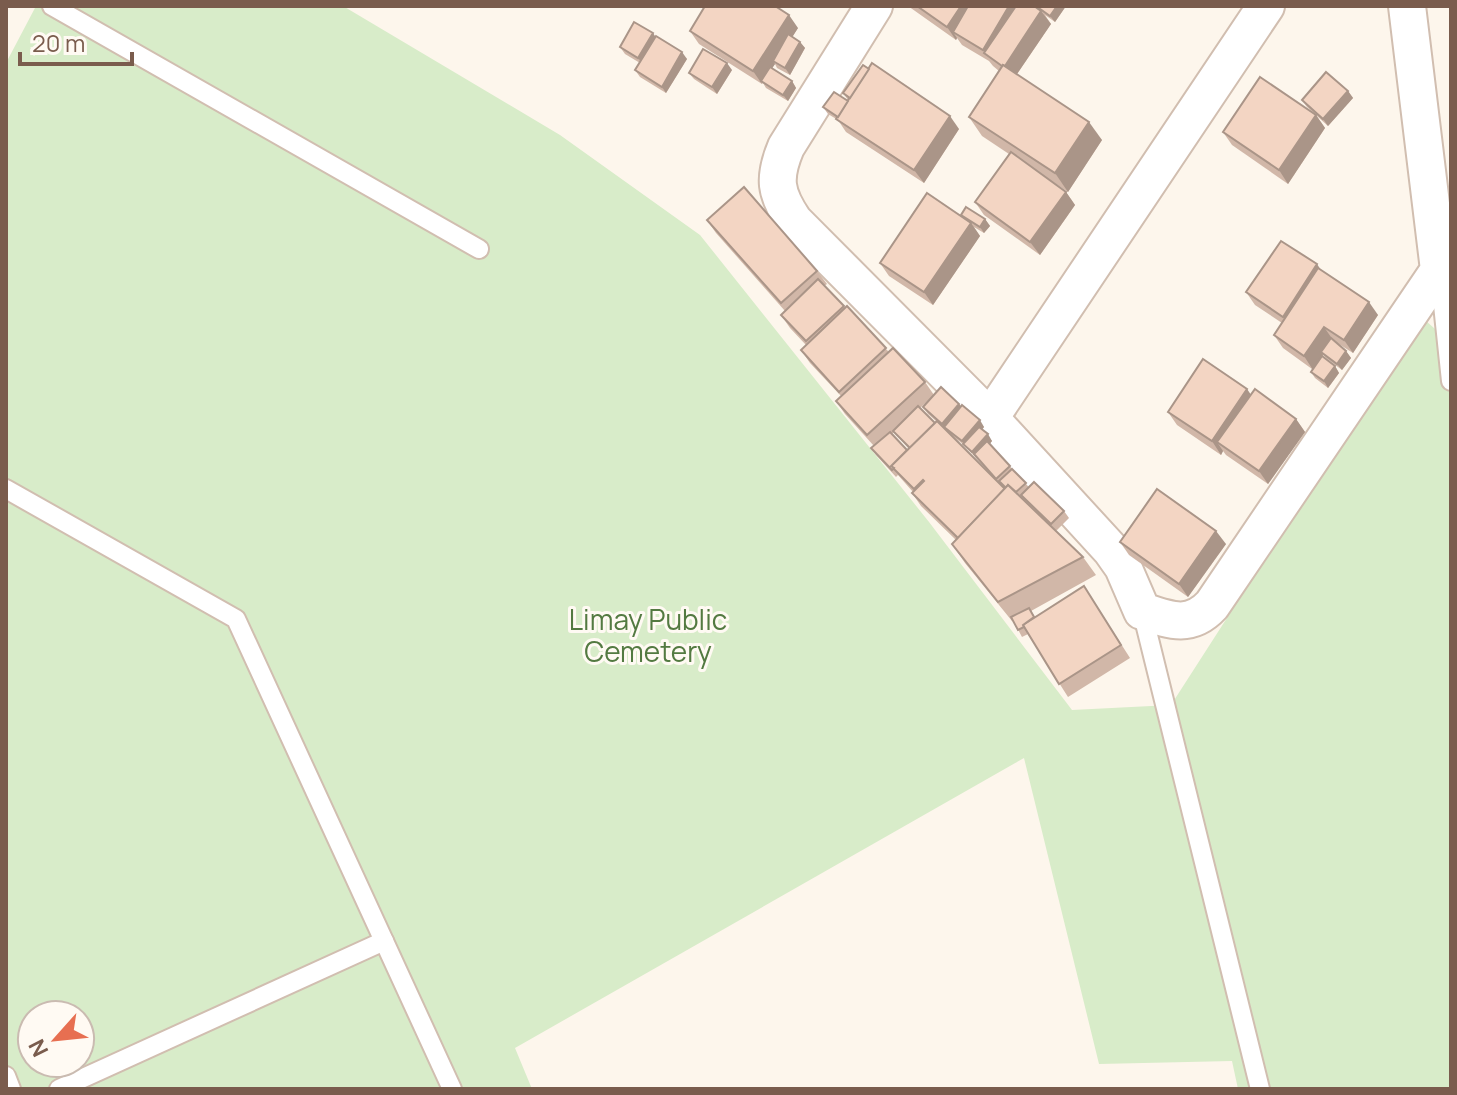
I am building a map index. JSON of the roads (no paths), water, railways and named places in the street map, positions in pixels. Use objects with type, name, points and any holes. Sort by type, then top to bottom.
[{"type":"street","points":[[874,6],[786,147],[778,165],[777,185],[783,205],[794,221],[990,418],[1111,550],[1123,567],[1142,611],[1181,621],[1204,614],[1212,605],[1439,270],[1407,6]]},
{"type":"street","points":[[990,418],[1266,6]]},
{"type":"lane","points":[[52,6],[479,249]]},
{"type":"lane","points":[[1439,270],[1451,381]]},
{"type":"lane","points":[[6,489],[236,619],[452,1089]]},
{"type":"lane","points":[[1142,611],[1260,1089]]},
{"type":"lane","points":[[59,1089],[384,941]]},
{"type":"lane","points":[[6,1076],[11,1089]]},
{"type":"park label","name":"Limay Public Cemetery","points":[[648,636]]}]
